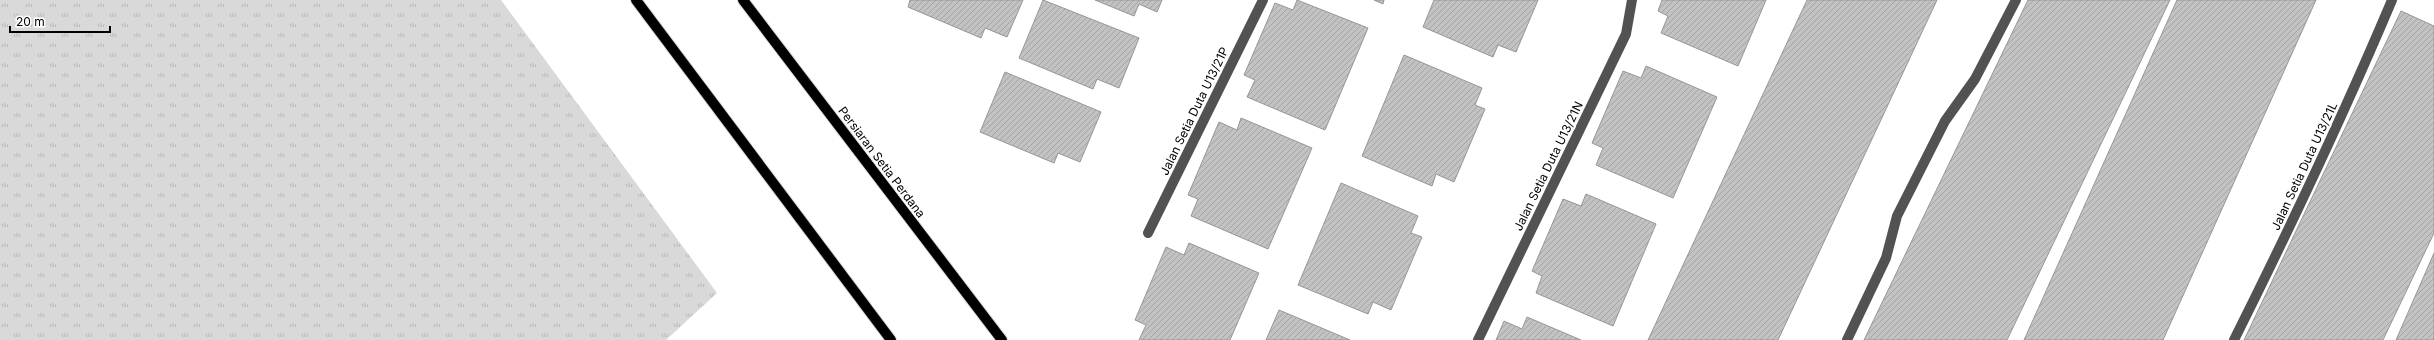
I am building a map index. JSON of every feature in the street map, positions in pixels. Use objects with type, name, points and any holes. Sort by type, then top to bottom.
[{"type":"main road","points":[[636,0],[891,340]]},
{"type":"main road","name":"Persiaran Setia Perdana","points":[[743,0],[1002,340]]},
{"type":"street","name":"Jalan Setia Duta U13/21P","points":[[1148,233],[1263,0]]},
{"type":"street","name":"Jalan Setia Duta U13/21N","points":[[1478,340],[1626,34],[1632,0]]},
{"type":"street","points":[[1847,340],[1886,258],[1897,216],[1945,121],[1975,79],[2016,0]]},
{"type":"street","name":"Jalan Setia Duta U13/21L","points":[[2234,340],[2312,184],[2392,0]]},
{"type":"green space","points":[[0,0],[501,0],[717,293],[666,340],[0,340]]},
{"type":"building","points":[[910,0],[1023,0],[1007,37],[985,28],[981,38],[908,7]]},
{"type":"building","points":[[1043,0],[1139,38],[1119,88],[1097,79],[1093,89],[1019,58]]},
{"type":"building","points":[[1095,0],[1162,0],[1157,12],[1139,4],[1134,16]]},
{"type":"building","points":[[1297,0],[1368,28],[1325,130],[1247,97],[1255,80],[1244,75],[1275,3],[1293,10]]},
{"type":"building","points":[[1374,0],[1384,0],[1383,4]]},
{"type":"building","points":[[1434,0],[1538,0],[1516,52],[1498,45],[1493,57],[1423,27]]},
{"type":"building","points":[[1662,0],[1766,0],[1738,66],[1661,33],[1668,16],[1658,11]]},
{"type":"building","points":[[1807,0],[1937,0],[1778,340],[1648,340]]},
{"type":"building","points":[[2028,0],[2170,0],[2007,340],[1864,340]]},
{"type":"building","points":[[2177,0],[2316,0],[2163,340],[2024,340]]},
{"type":"building","points":[[2401,11],[2434,26],[2434,233],[2383,340],[2244,340]]},
{"type":"building","points":[[1404,55],[1482,88],[1475,105],[1485,109],[1454,182],[1436,174],[1432,186],[1362,156]]},
{"type":"building","points":[[1646,66],[1717,97],[1673,198],[1596,165],[1603,148],[1592,143],[1623,71],[1641,78]]},
{"type":"building","points":[[1005,72],[1101,112],[1080,162],[1058,153],[1054,163],[980,132]]},
{"type":"building","points":[[1241,118],[1312,148],[1268,249],[1191,216],[1198,199],[1188,195],[1219,122],[1237,130]]},
{"type":"building","points":[[1341,183],[1418,216],[1411,233],[1422,237],[1391,310],[1373,302],[1368,314],[1298,285]]},
{"type":"building","points":[[1586,194],[1656,224],[1613,326],[1536,293],[1542,276],[1532,271],[1563,199],[1581,206]]},
{"type":"building","points":[[1189,243],[1259,273],[1230,340],[1139,340],[1146,325],[1135,320],[1166,247],[1184,255]]},
{"type":"building","points":[[2434,253],[2434,340],[2396,340]]},
{"type":"building","points":[[1279,310],[1350,340],[1266,340]]},
{"type":"building","points":[[1527,317],[1581,340],[1496,340],[1504,321],[1522,329]]}]
